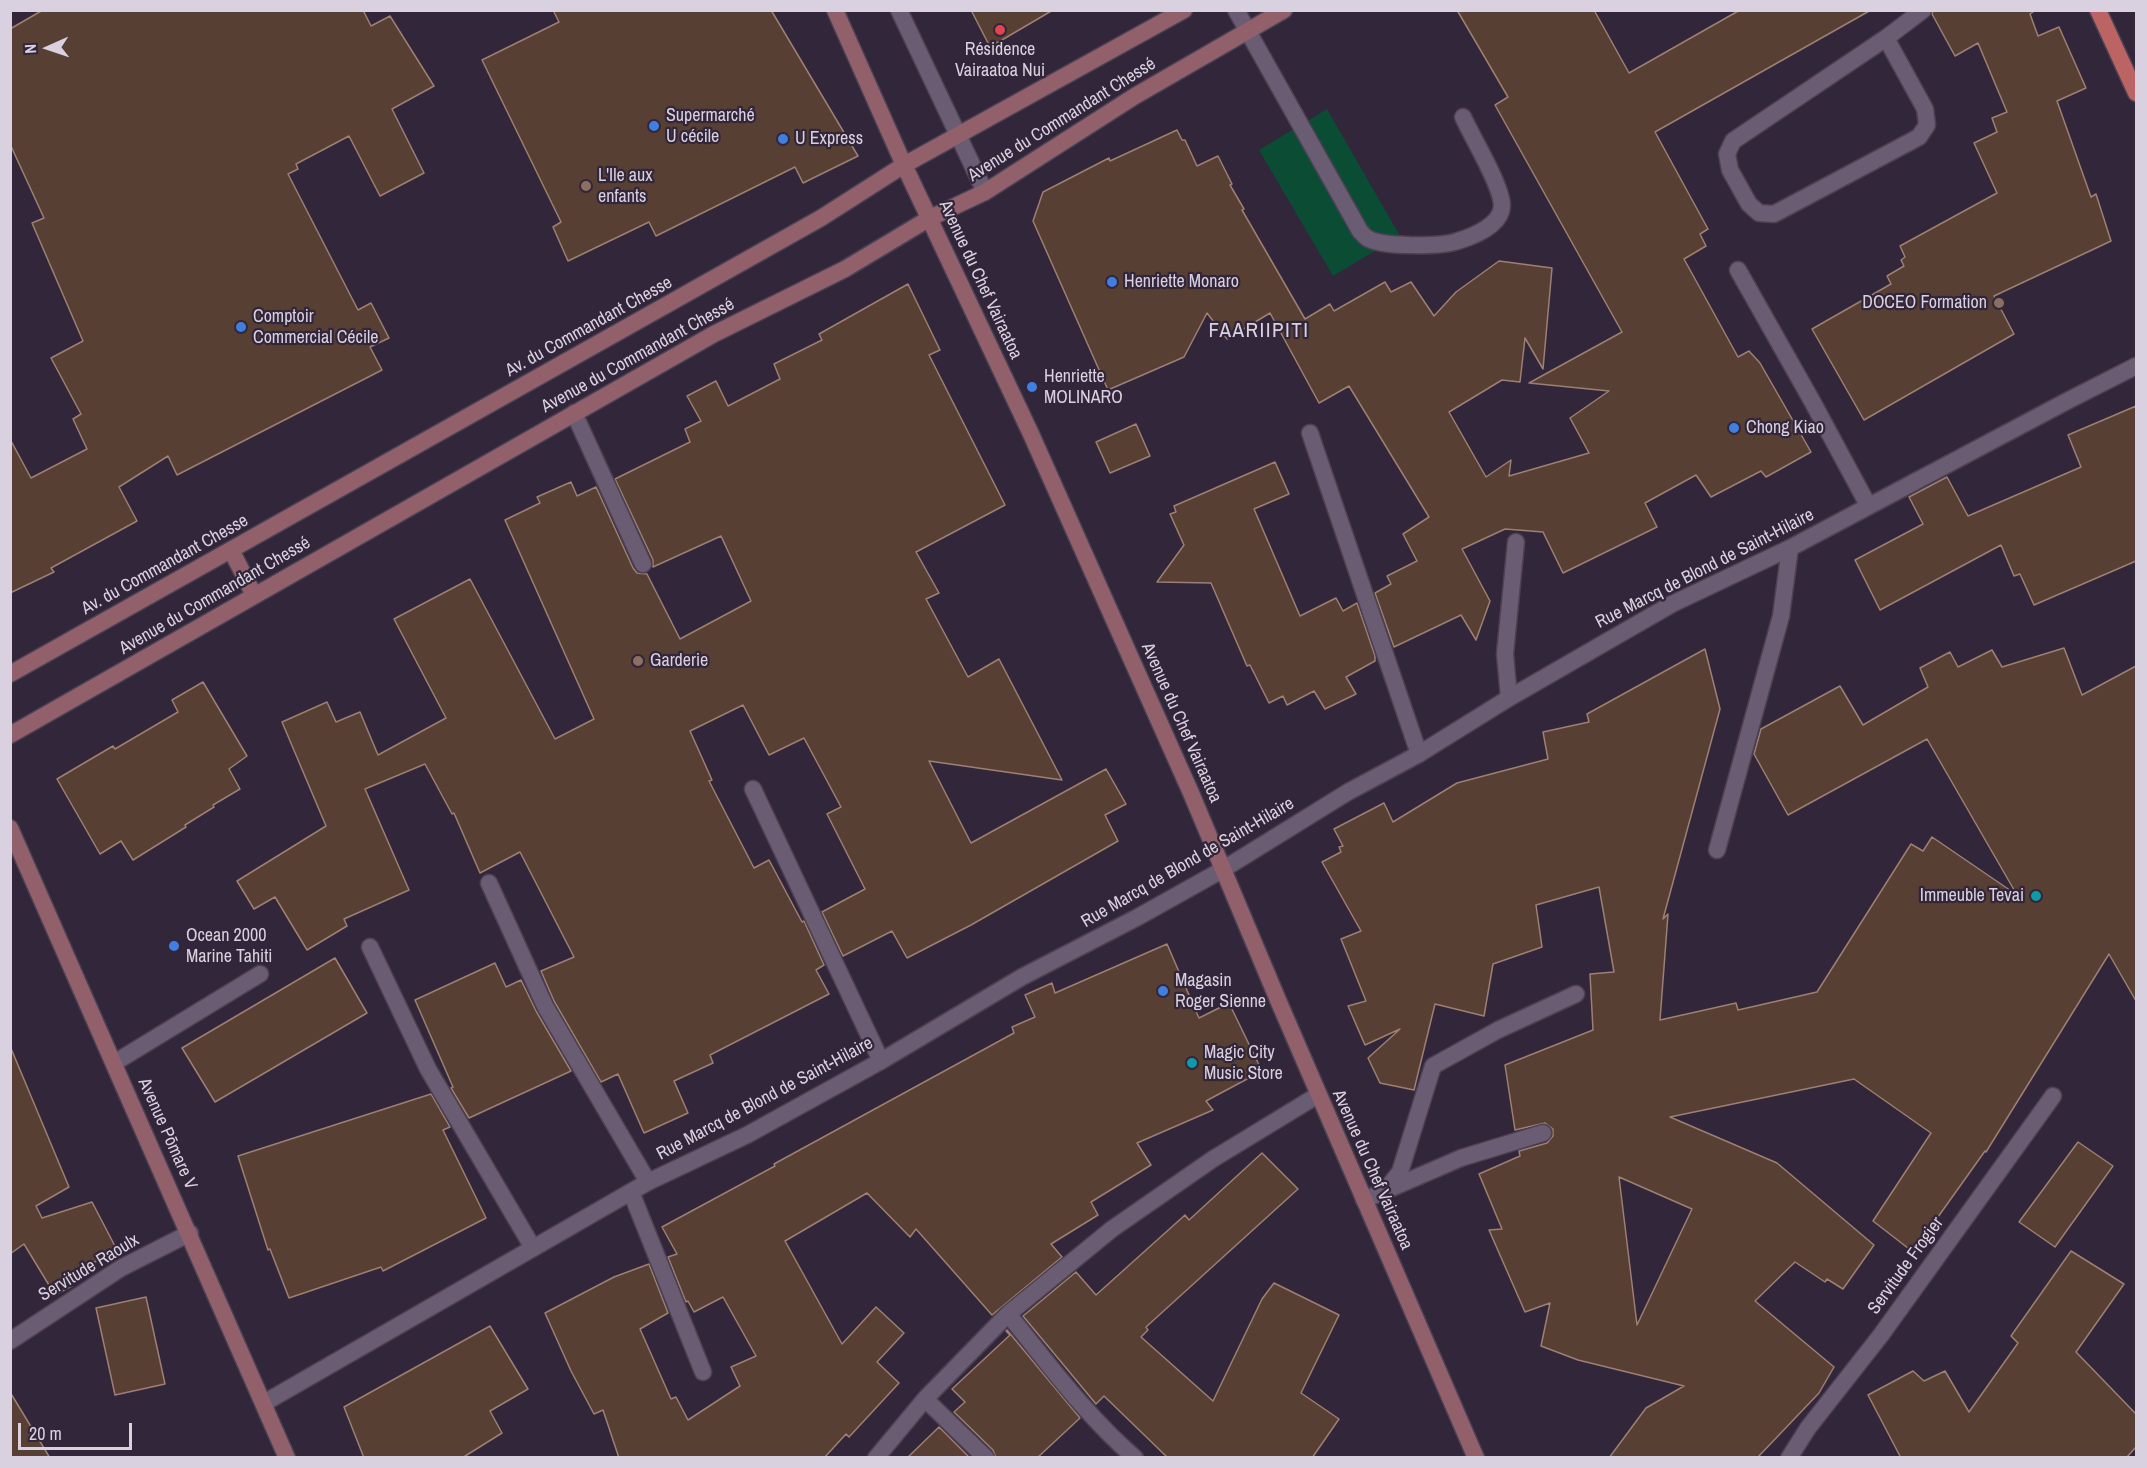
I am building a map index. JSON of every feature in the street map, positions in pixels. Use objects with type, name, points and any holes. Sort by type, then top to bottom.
[{"type":"main road","name":"Avenue du Chef Vairaatoa","points":[[836,10],[904,165],[1036,444],[1191,793],[1318,1095],[1476,1458]]},
{"type":"main road","name":"Av. du Commandant Chesse","points":[[10,674],[821,218],[904,165],[1184,10]]},
{"type":"main road","name":"Avenue du Commandant Chessé","points":[[10,735],[714,334],[845,269],[930,218],[985,192],[1135,96],[1284,10]]},
{"type":"main road","points":[[2098,10],[2136,93]]},
{"type":"main road","points":[[231,550],[254,595]]},
{"type":"main road","name":"Avenue Pōmare V","points":[[10,828],[287,1458]]},
{"type":"street","points":[[899,10],[956,136],[985,192]]},
{"type":"street","points":[[1236,10],[1360,231],[1367,238],[1393,243],[1428,245],[1457,242],[1494,224],[1502,206],[1498,190],[1462,117]]},
{"type":"street","points":[[1886,38],[1925,109],[1927,125],[1919,137],[1774,214],[1759,213],[1749,204],[1730,170],[1727,154],[1733,141],[1886,38],[1923,10]]},
{"type":"street","points":[[1738,270],[1868,505]]},
{"type":"street","name":"Rue Marcq de Blond de Saint-Hilaire","points":[[264,1403],[648,1182],[747,1135],[880,1061],[1022,976],[1138,917],[1222,870],[1348,792],[1419,754],[1509,698],[1672,604],[1791,548],[1868,505],[2136,366]]},
{"type":"street","points":[[574,413],[643,564]]},
{"type":"street","points":[[1310,433],[1419,754]]},
{"type":"street","points":[[1509,698],[1504,654],[1516,543]]},
{"type":"street","points":[[1717,850],[1781,616],[1791,548]]},
{"type":"street","points":[[753,789],[880,1061]]},
{"type":"street","points":[[489,883],[545,1006],[648,1182]]},
{"type":"street","points":[[370,947],[428,1069],[533,1248]]},
{"type":"street","points":[[114,1063],[260,974]]},
{"type":"street","points":[[1384,1192],[1400,1172],[1433,1066],[1498,1030],[1576,994]]},
{"type":"street","points":[[876,1458],[925,1399],[1008,1314],[1122,1222],[1213,1159],[1318,1095]]},
{"type":"street","name":"Servitude Frogier","points":[[1789,1458],[1808,1428],[1881,1335],[2053,1096]]},
{"type":"street","points":[[1364,1200],[1461,1158],[1543,1133]]},
{"type":"street","points":[[631,1192],[703,1372]]},
{"type":"street","name":"Servitude Raoulx","points":[[10,1341],[121,1268],[190,1233]]},
{"type":"street","points":[[1008,1314],[1069,1389],[1135,1458]]},
{"type":"street","points":[[925,1399],[986,1458]]},
{"type":"green space","points":[[1327,109],[1400,236],[1333,276],[1259,150]]},
{"type":"building","points":[[43,10],[363,10],[371,26],[390,16],[434,86],[392,109],[424,173],[380,196],[349,136],[296,164],[298,169],[288,174],[358,310],[371,303],[389,338],[370,347],[382,370],[177,475],[168,456],[119,487],[137,521],[51,568],[54,572],[10,593],[10,439],[31,478],[87,449],[73,419],[81,414],[51,358],[83,341],[32,223],[44,218],[10,144],[10,29]]},
{"type":"building","name":"Supermarché U cécile","points":[[553,10],[771,10],[858,156],[803,183],[795,167],[656,236],[649,222],[568,261],[553,227],[561,222],[482,60],[559,22]]},
{"type":"building","name":"Résidence Vairaatoa Nui","points":[[971,10],[1053,10],[990,47]]},
{"type":"building","points":[[1457,10],[1594,10],[1629,73],[1740,10],[1871,10],[1655,132],[1708,229],[1700,234],[1706,246],[1684,259],[1738,357],[1749,351],[1760,363],[1811,452],[1766,477],[1761,471],[1711,497],[1696,475],[1645,503],[1657,527],[1563,573],[1543,532],[1505,529],[1462,549],[1490,601],[1476,640],[1461,615],[1394,647],[1375,593],[1391,584],[1387,576],[1417,561],[1403,534],[1429,517],[1349,386],[1319,403],[1270,313],[1227,339],[1207,313],[1184,357],[1108,390],[1033,221],[1043,192],[1109,158],[1110,161],[1177,130],[1182,140],[1185,140],[1197,166],[1218,156],[1232,184],[1230,185],[1244,209],[1242,210],[1305,319],[1330,304],[1334,311],[1385,282],[1391,292],[1411,282],[1434,316],[1456,292],[1499,261],[1552,268],[1543,369],[1525,338],[1520,382],[1502,380],[1449,412],[1486,477],[1511,460],[1509,476],[1589,453],[1570,418],[1609,391],[1529,383],[1622,332],[1495,105],[1508,97]]},
{"type":"building","points":[[1933,10],[2036,10],[2030,14],[2038,36],[2059,27],[2086,88],[2057,101],[2091,197],[2096,194],[2111,241],[1994,296],[2014,334],[1864,420],[1812,329],[1891,284],[1887,276],[1904,266],[1901,260],[1905,257],[1900,246],[1997,193],[1974,143],[1997,132],[1992,118],[2007,112],[1978,43],[1955,56],[1932,14]]},
{"type":"building","points":[[908,284],[940,350],[929,355],[1005,505],[916,552],[939,593],[926,599],[968,677],[999,659],[1062,780],[929,761],[971,843],[1106,769],[1126,804],[1105,815],[1118,841],[971,925],[907,958],[892,931],[843,956],[822,912],[865,889],[827,814],[841,807],[804,738],[769,755],[743,705],[690,731],[712,780],[709,781],[754,868],[769,860],[802,922],[804,921],[824,965],[816,970],[829,994],[710,1055],[713,1063],[674,1081],[688,1113],[644,1133],[618,1074],[601,1082],[554,1001],[541,971],[574,957],[520,852],[480,873],[454,813],[452,814],[425,764],[365,789],[409,890],[344,919],[347,926],[307,950],[275,897],[254,909],[237,881],[326,826],[282,722],[327,702],[336,722],[360,712],[378,755],[446,718],[394,619],[470,579],[555,739],[594,719],[505,520],[540,503],[537,497],[571,482],[577,496],[596,487],[633,568],[637,573],[647,574],[680,639],[751,601],[721,536],[653,567],[653,560],[615,479],[690,442],[685,429],[701,421],[687,396],[716,381],[728,406],[780,379],[774,364],[822,340],[819,334]]},
{"type":"building","points":[[2136,406],[2136,561],[2034,605],[2020,574],[2014,576],[2001,545],[1880,610],[1855,560],[1923,524],[1909,497],[1947,477],[1968,516],[2081,467],[2068,435]]},
{"type":"building","points":[[1136,424],[1150,456],[1110,473],[1096,442]]},
{"type":"building","points":[[1275,462],[1289,494],[1254,509],[1300,616],[1336,598],[1343,611],[1357,603],[1375,656],[1375,661],[1346,677],[1356,694],[1325,709],[1314,691],[1287,705],[1283,696],[1269,703],[1250,665],[1247,666],[1211,583],[1157,582],[1184,545],[1170,514],[1176,512],[1174,506]]},
{"type":"building","points":[[2064,648],[2082,695],[2136,666],[2136,1001],[2109,954],[1986,1152],[1913,1252],[1873,1221],[1931,1133],[1854,1079],[1670,1117],[1777,1163],[1874,1245],[1843,1289],[1827,1279],[1825,1282],[1795,1262],[1755,1301],[1834,1367],[1819,1393],[1757,1458],[1609,1458],[1646,1408],[1684,1386],[1578,1360],[1541,1346],[1550,1303],[1525,1312],[1489,1230],[1502,1229],[1479,1174],[1520,1156],[1519,1151],[1547,1143],[1553,1136],[1553,1129],[1545,1123],[1515,1130],[1505,1065],[1593,1030],[1590,974],[1614,972],[1599,887],[1536,905],[1542,947],[1493,964],[1484,1016],[1435,1004],[1414,1090],[1380,1083],[1368,1058],[1400,1029],[1365,1045],[1348,1006],[1366,1001],[1341,939],[1361,931],[1322,862],[1341,852],[1339,847],[1343,846],[1334,829],[1384,803],[1393,822],[1457,783],[1548,759],[1543,732],[1589,722],[1587,714],[1705,649],[1720,709],[1663,919],[1668,914],[1660,1020],[1736,1003],[1738,1010],[1817,992],[1911,844],[1923,851],[1932,837],[2017,895],[1927,739],[1788,815],[1754,754],[1761,729],[1840,686],[1863,725],[1928,687],[1920,668],[1950,652],[1958,667],[1992,650],[2002,667]],"holes":[[[1619,1177],[1692,1209],[1637,1325]]]},
{"type":"building","points":[[203,682],[247,756],[229,769],[240,789],[213,805],[214,807],[185,825],[186,827],[133,860],[121,841],[100,854],[57,779],[113,746],[115,749],[178,712],[172,700]]},
{"type":"building","points":[[1167,944],[1199,1018],[1229,1003],[1262,1071],[1206,1101],[1213,1110],[1137,1143],[1151,1165],[1091,1202],[1098,1215],[1051,1244],[1062,1257],[992,1315],[916,1229],[910,1237],[867,1193],[785,1241],[842,1344],[876,1307],[904,1333],[877,1362],[899,1383],[849,1437],[846,1434],[824,1458],[619,1458],[603,1410],[594,1414],[571,1371],[545,1313],[614,1277],[649,1264],[668,1313],[640,1329],[671,1399],[676,1397],[688,1420],[740,1386],[731,1367],[756,1356],[723,1297],[694,1312],[688,1301],[686,1302],[668,1257],[677,1254],[662,1227],[1014,1033],[1012,1027],[1035,1017],[1025,995],[1052,983],[1055,993]]},
{"type":"building","points":[[335,958],[367,1013],[215,1102],[182,1048]]},
{"type":"building","points":[[495,963],[506,987],[521,980],[571,1071],[469,1118],[451,1088],[453,1087],[415,1000]]},
{"type":"building","points":[[10,1046],[69,1187],[36,1206],[42,1218],[92,1202],[116,1248],[69,1279],[72,1286],[55,1295],[24,1244],[10,1254]]},
{"type":"building","points":[[431,1094],[450,1127],[443,1130],[486,1218],[383,1271],[381,1267],[289,1298],[270,1249],[268,1250],[238,1156]]},
{"type":"building","points":[[2078,1142],[2113,1166],[2055,1247],[2019,1222]]},
{"type":"building","points":[[1262,1153],[1298,1189],[1146,1327],[1148,1330],[1141,1337],[1213,1401],[1262,1299],[1274,1283],[1339,1315],[1301,1393],[1339,1419],[1312,1458],[1168,1458],[1104,1396],[1096,1404],[1023,1316],[1076,1272],[1096,1295],[1185,1215],[1189,1220]]},
{"type":"building","points":[[2071,1251],[2124,1284],[2076,1352],[2136,1414],[2136,1447],[2126,1458],[1901,1458],[1868,1395],[1913,1371],[1924,1381],[1945,1371],[1969,1412],[2018,1343],[2011,1336]]},
{"type":"building","points":[[146,1297],[165,1384],[115,1395],[96,1308]]},
{"type":"building","points":[[490,1326],[528,1389],[490,1411],[502,1433],[462,1458],[364,1458],[344,1407]]},
{"type":"building","points":[[1007,1330],[1080,1418],[1037,1458],[996,1458],[993,1450],[954,1412],[965,1402],[952,1389],[1010,1335]]},
{"type":"building","points":[[10,1392],[50,1458],[10,1458]]},
{"type":"building","points":[[939,1427],[970,1458],[907,1458]]},
{"type":"place","name":"Résidence Vairaatoa Nui","points":[[1000,30]]},
{"type":"place","name":"Supermarché U cécile","points":[[654,126]]},
{"type":"place","name":"U Express","points":[[783,139]]},
{"type":"place","name":"L'Ile aux enfants","points":[[586,186]]},
{"type":"place","name":"Henriette Monaro","points":[[1112,282]]},
{"type":"place","name":"DOCEO Formation","points":[[1999,303]]},
{"type":"place","name":"Comptoir Commercial Cécile","points":[[241,327]]},
{"type":"place","name":"Henriette MOLINARO","points":[[1032,387]]},
{"type":"place","name":"Chong Kiao","points":[[1734,428]]},
{"type":"place","name":"Garderie","points":[[638,661]]},
{"type":"place","name":"Immeuble Tevai","points":[[2036,896]]},
{"type":"place","name":"Ocean 2000 Marine Tahiti","points":[[174,946]]},
{"type":"place","name":"Magasin Roger Sienne","points":[[1163,991]]},
{"type":"place","name":"Magic City Music Store","points":[[1192,1063]]},
{"type":"district","name":"FAARIIPITI","points":[[1259,331]]}]
